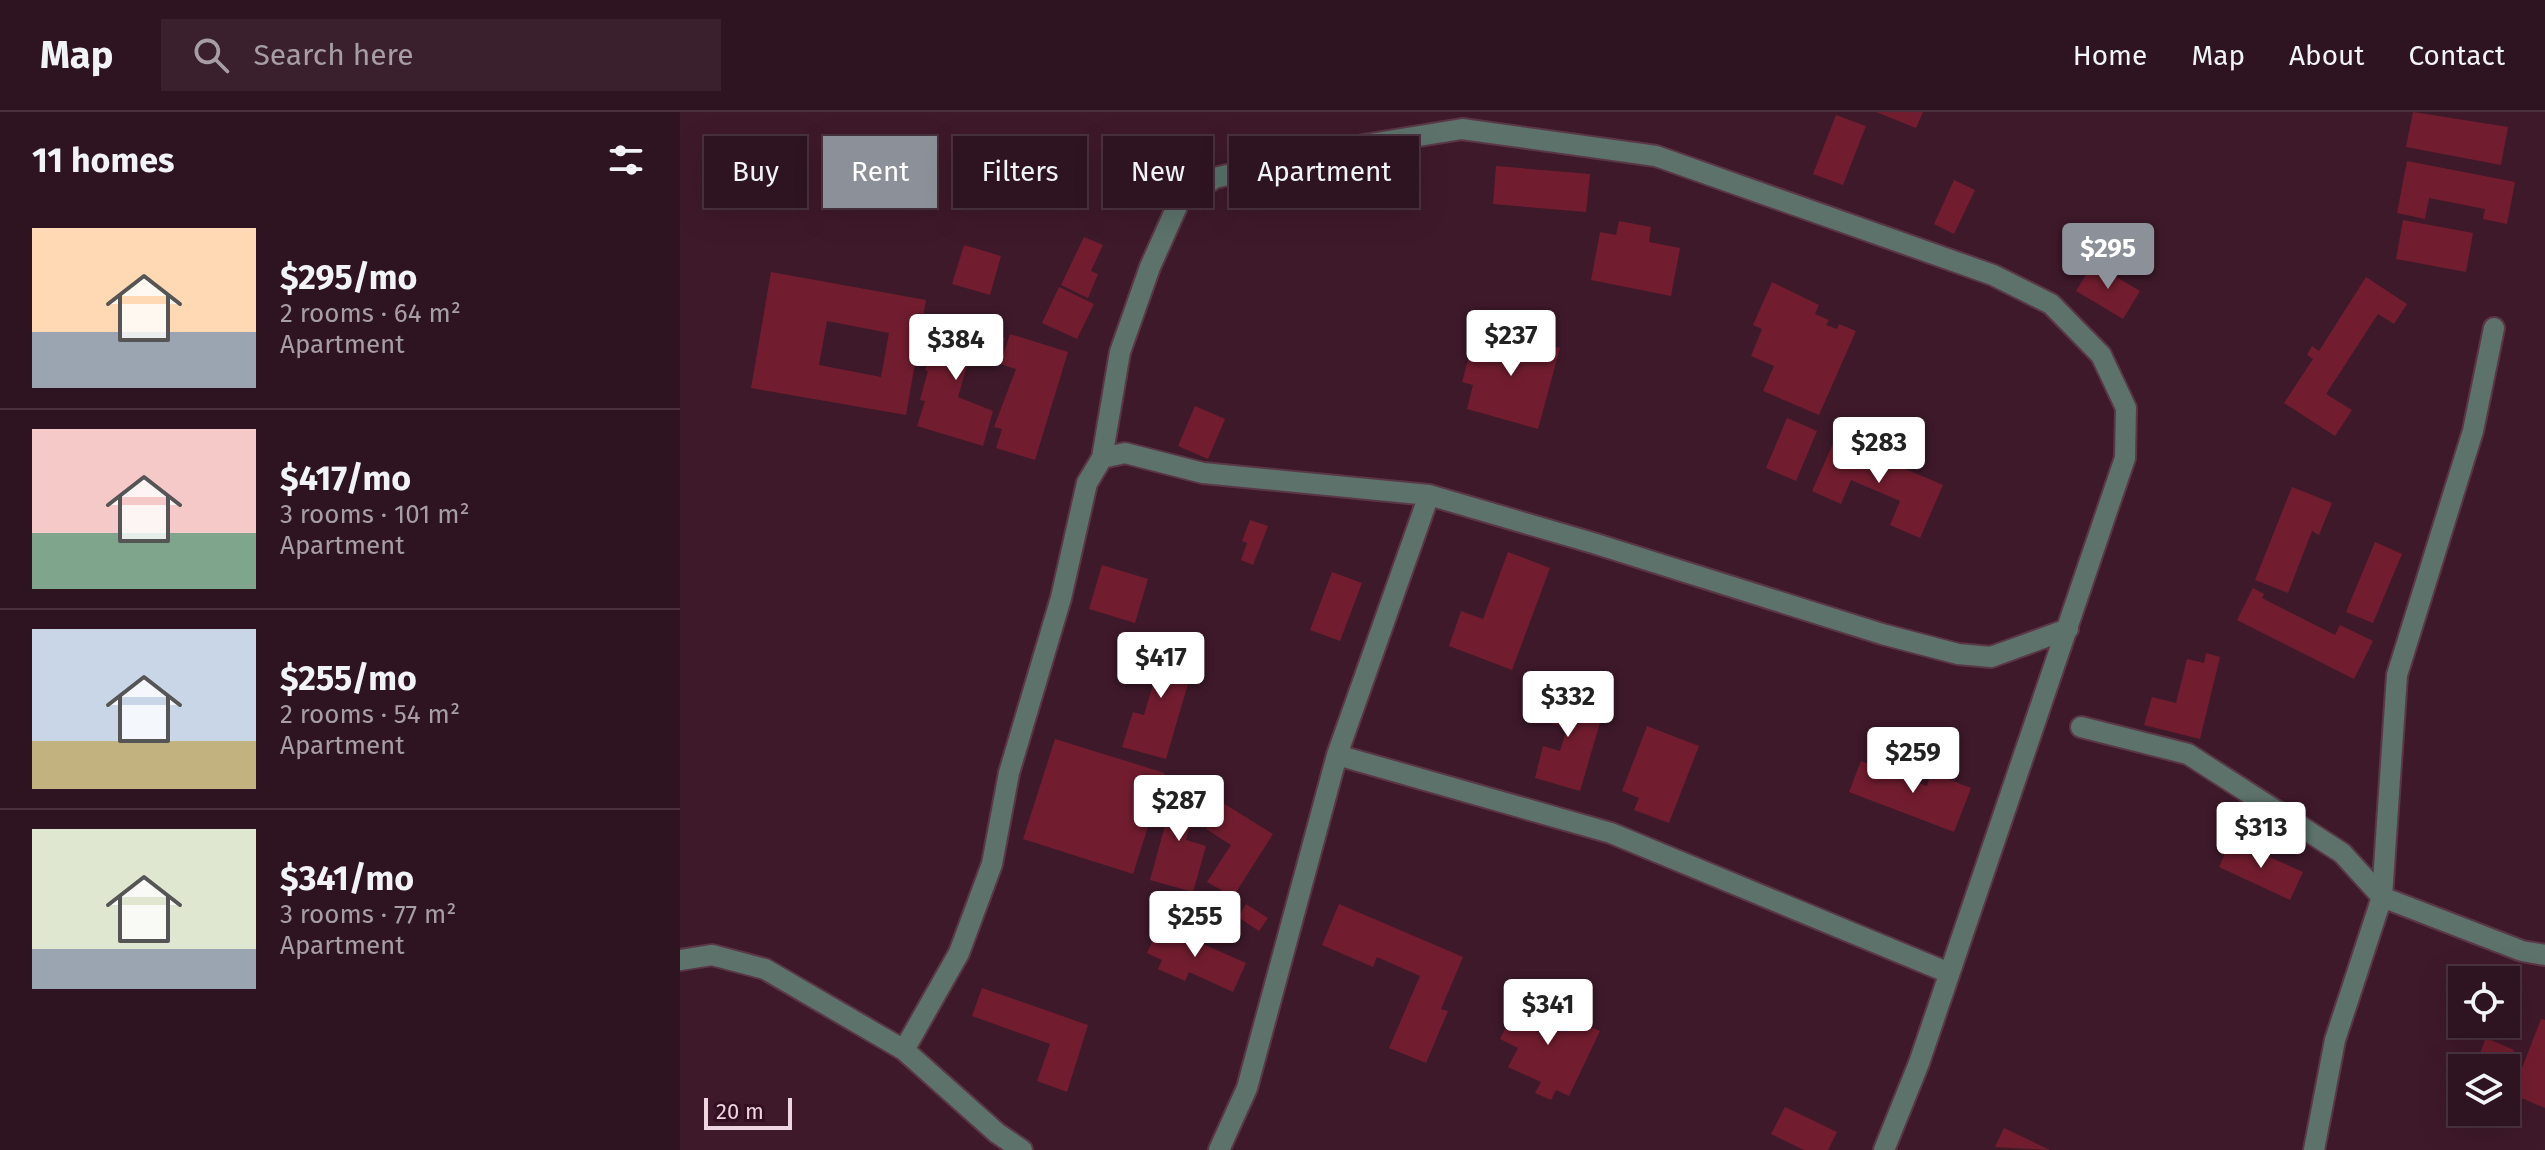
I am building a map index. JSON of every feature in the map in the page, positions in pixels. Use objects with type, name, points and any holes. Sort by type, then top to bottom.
[{"type":"street","points":[[904,1050],[959,953],[992,864],[1009,773],[1061,598],[1087,483],[1102,458],[1120,352],[1150,267],[1179,202],[1215,178],[1327,151],[1462,129],[1656,156],[1993,275],[2051,304],[2101,355],[2126,408],[2125,458],[1919,1063],[1884,1150]]},
{"type":"street","points":[[2314,1150],[2335,1040],[2382,897],[2397,675],[2473,431],[2494,328]]},
{"type":"street","points":[[1102,458],[1125,453],[1203,473],[1429,495],[1607,547],[1882,634],[1958,654],[1991,657],[2068,629]]},
{"type":"street","points":[[1219,1150],[1247,1088],[1337,755],[1429,495]]},
{"type":"street","points":[[2081,727],[2188,754],[2342,853],[2382,897],[2522,951],[2545,955]]},
{"type":"street","points":[[1337,755],[1611,833],[1949,973]]},
{"type":"street","points":[[680,960],[712,955],[765,969],[904,1050],[994,1142],[1022,1150]]},
{"type":"building","points":[[1876,112],[1923,112],[1916,128]]},
{"type":"building","points":[[2413,112],[2508,127],[2501,165],[2406,147]]},
{"type":"building","points":[[1836,115],[1866,126],[1843,185],[1813,174]]},
{"type":"building","points":[[2407,161],[2515,182],[2507,224],[2483,219],[2485,209],[2429,198],[2425,219],[2397,213]]},
{"type":"building","points":[[1496,166],[1590,174],[1586,212],[1493,204]]},
{"type":"building","points":[[1954,180],[1975,190],[1954,234],[1934,224]]},
{"type":"building","points":[[2403,220],[2473,233],[2466,272],[2396,259]]},
{"type":"building","points":[[1619,221],[1651,227],[1649,242],[1680,248],[1671,296],[1591,280],[1600,232],[1616,235]]},
{"type":"building","points":[[1084,237],[1103,245],[1091,271],[1098,274],[1088,298],[1061,285]]},
{"type":"building","points":[[964,245],[1001,256],[990,295],[952,284]]},
{"type":"building","points":[[2093,263],[2140,291],[2123,319],[2076,291]]},
{"type":"building","points":[[771,272],[926,300],[906,415],[751,388]],"holes":[[[827,321],[889,333],[881,377],[819,365]]]},
{"type":"building","points":[[2366,277],[2407,304],[2394,324],[2378,314],[2326,394],[2352,410],[2335,436],[2284,403],[2313,359],[2307,355],[2312,346],[2319,351]]},
{"type":"building","points":[[1772,282],[1819,305],[1815,314],[1829,320],[1826,325],[1837,329],[1839,324],[1856,331],[1819,415],[1763,391],[1774,366],[1751,356],[1762,329],[1753,325]]},
{"type":"building","points":[[1059,287],[1094,304],[1077,339],[1042,323]]},
{"type":"building","points":[[940,319],[1005,338],[997,364],[970,356],[958,397],[993,411],[983,446],[917,426],[925,401],[920,400],[928,371],[925,370]]},
{"type":"building","points":[[1490,329],[1560,348],[1538,429],[1467,409],[1473,385],[1462,382],[1473,342],[1484,346]]},
{"type":"building","points":[[1010,334],[1068,352],[1035,460],[996,448],[1002,429],[994,427],[1016,369],[1000,364]]},
{"type":"building","points":[[1195,406],[1225,419],[1208,459],[1178,446]]},
{"type":"building","points":[[1787,418],[1817,431],[1796,481],[1766,468]]},
{"type":"building","points":[[1835,439],[1943,485],[1920,538],[1890,525],[1900,501],[1851,480],[1841,504],[1812,491]]},
{"type":"building","points":[[2292,487],[2332,503],[2319,535],[2312,531],[2288,593],[2255,580]]},
{"type":"building","points":[[1250,520],[1268,526],[1253,565],[1241,560],[1247,543],[1242,541]]},
{"type":"building","points":[[2375,542],[2402,554],[2373,623],[2346,612]]},
{"type":"building","points":[[1508,552],[1550,568],[1512,670],[1449,646],[1461,611],[1483,619]]},
{"type":"building","points":[[1102,565],[1148,579],[1135,623],[1089,609]]},
{"type":"building","points":[[1332,572],[1362,583],[1340,641],[1310,630]]},
{"type":"building","points":[[2253,588],[2264,594],[2262,598],[2335,635],[2340,625],[2373,641],[2354,679],[2237,620]]},
{"type":"building","points":[[1154,640],[1197,653],[1166,759],[1122,747],[1133,712],[1144,715],[1155,678],[1144,674]]},
{"type":"building","points":[[2206,653],[2220,657],[2200,739],[2144,725],[2152,697],[2176,703],[2187,659],[2204,663]]},
{"type":"building","points":[[1545,688],[1596,703],[1593,714],[1602,716],[1580,791],[1535,778],[1543,746],[1560,751],[1567,728],[1536,719]]},
{"type":"building","points":[[1647,726],[1699,746],[1669,823],[1634,810],[1639,798],[1622,791]]},
{"type":"building","points":[[1055,739],[1165,773],[1133,874],[1023,839]]},
{"type":"building","points":[[1861,761],[1927,786],[1931,773],[1971,788],[1954,832],[1849,792]]},
{"type":"building","points":[[1177,782],[1201,788],[1186,840],[1206,846],[1193,892],[1150,880]]},
{"type":"building","points":[[1223,803],[1273,834],[1233,897],[1207,882],[1231,845],[1206,829]]},
{"type":"building","points":[[2231,840],[2303,872],[2290,900],[2219,867]]},
{"type":"building","points":[[1246,904],[1268,918],[1259,931],[1238,917]]},
{"type":"building","points":[[1339,904],[1463,957],[1441,1009],[1448,1011],[1426,1063],[1389,1048],[1420,976],[1377,957],[1373,967],[1322,945]]},
{"type":"building","points":[[1160,925],[1246,963],[1233,992],[1189,972],[1185,981],[1158,969],[1162,960],[1147,953]]},
{"type":"building","points":[[982,988],[1088,1025],[1067,1092],[1037,1081],[1050,1044],[972,1016]]},
{"type":"building","points":[[1521,997],[1600,1031],[1569,1096],[1556,1090],[1551,1100],[1535,1093],[1541,1082],[1508,1067],[1518,1048],[1500,1039]]},
{"type":"building","points":[[2541,1019],[2545,1020],[2545,1108],[2520,1097],[2520,1073]]},
{"type":"building","points":[[2486,1038],[2514,1050],[2512,1054],[2480,1054]]},
{"type":"building","points":[[1785,1107],[1837,1132],[1828,1150],[1804,1150],[1771,1134]]},
{"type":"building","points":[[2004,1128],[2050,1150],[1995,1147]]}]
